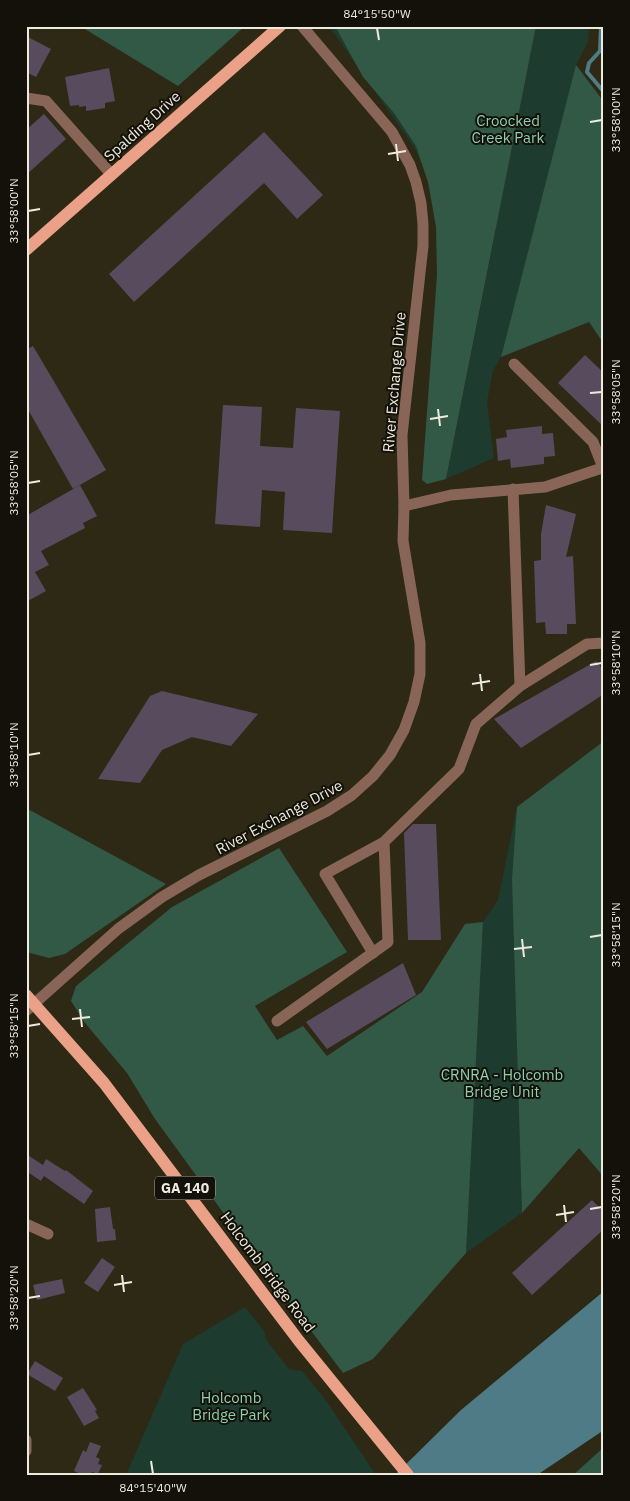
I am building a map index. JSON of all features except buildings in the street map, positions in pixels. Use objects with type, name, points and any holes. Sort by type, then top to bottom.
[{"type":"main road","name":"Spalding Drive","points":[[26,250],[280,26]]},
{"type":"main road","name":"Holcomb Bridge Road","points":[[29,1003],[104,1083],[300,1341],[408,1475]]},
{"type":"street","name":"River Exchange Drive","points":[[29,1003],[118,929],[162,897],[199,875],[327,812],[352,795],[373,776],[390,754],[404,730],[414,702],[420,674],[420,643],[403,541],[402,435],[423,246],[421,203],[410,165],[392,132],[302,26]]},
{"type":"street","points":[[26,98],[46,101],[112,175]]},
{"type":"street","points":[[404,506],[451,496],[545,487],[603,469],[593,442],[514,364]]},
{"type":"street","points":[[513,489],[520,686]]},
{"type":"street","points":[[373,953],[324,874],[384,842],[459,770],[476,724],[520,686],[587,644],[604,643]]},
{"type":"street","points":[[277,1020],[388,942],[384,842]]},
{"type":"street","points":[[26,1224],[48,1234]]},
{"type":"street","points":[[26,1440],[26,1452]]},
{"type":"green space","points":[[80,26],[245,26],[178,86]]},
{"type":"green space","name":"Croocked Creek Park","points":[[329,26],[589,26],[588,42],[576,65],[604,102],[535,226],[501,357],[493,371],[487,402],[494,458],[446,479],[496,228],[427,175],[414,147]]},
{"type":"green space","points":[[335,26],[536,26],[446,479],[427,484],[422,480],[437,275],[436,227],[428,182],[416,146],[394,113],[363,77]]},
{"type":"green space","points":[[576,65],[604,102],[604,344],[589,322],[501,357]]},
{"type":"green space","name":"CRNRA - Holcomb Bridge Unit","points":[[604,741],[604,1177],[579,1148],[521,1191],[522,1213],[466,1253],[467,1232],[321,1082],[482,943],[483,922],[498,900],[517,807]]},
{"type":"green space","points":[[604,741],[604,1177],[579,1148],[522,1213],[512,879],[517,807]]},
{"type":"green space","points":[[26,808],[166,884],[65,954],[49,958],[26,952]]},
{"type":"green space","points":[[279,848],[347,952],[255,1006],[277,1040],[303,1026],[327,1056],[422,992],[465,924],[483,922],[466,1253],[373,1359],[343,1373],[155,1119],[127,1073],[85,1023],[71,1001],[76,986],[172,907]]},
{"type":"green space","name":"Holcomb Bridge Park","points":[[245,1307],[264,1331],[267,1341],[289,1369],[302,1371],[325,1399],[376,1475],[126,1475],[183,1344]]},
{"type":"green space","points":[[604,1447],[604,1475],[573,1475]]},
{"type":"water","points":[[604,1291],[604,1430],[537,1475],[395,1475],[461,1410]]},
{"type":"waterway","points":[[601,26],[600,51],[589,63],[587,72],[604,92]]}]
